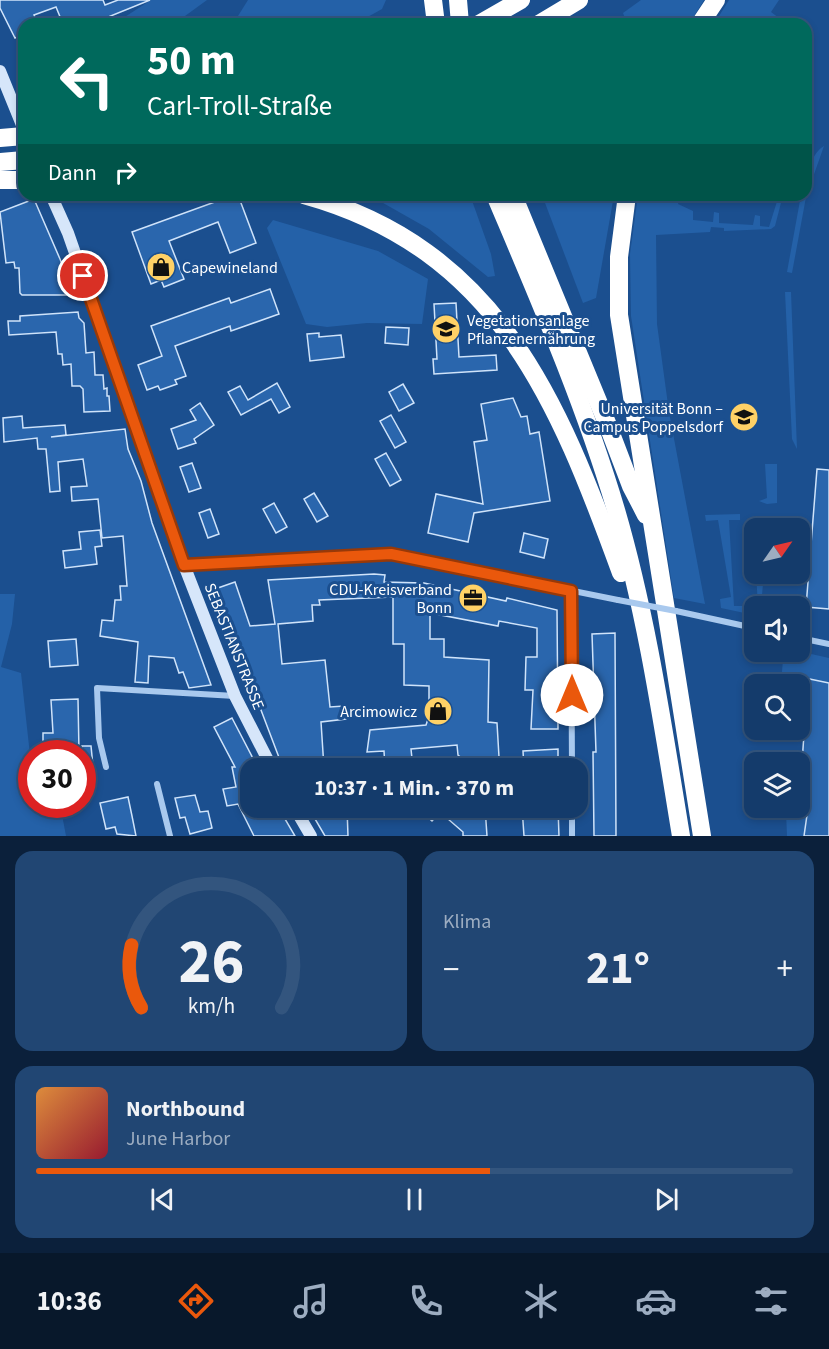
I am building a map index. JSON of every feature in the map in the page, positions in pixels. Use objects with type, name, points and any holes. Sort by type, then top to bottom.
[{"type":"highway","points":[[433,0],[435,18]]},
{"type":"highway","points":[[458,0],[460,18]]},
{"type":"highway","points":[[490,18],[521,0]]},
{"type":"highway","points":[[549,18],[579,0]]},
{"type":"highway","points":[[704,18],[716,0]]},
{"type":"highway","points":[[0,180],[18,180]]},
{"type":"highway","points":[[321,201],[362,216],[422,249],[468,287],[509,333],[529,362],[570,443],[648,646]]},
{"type":"highway","points":[[498,201],[562,354],[594,440],[617,512],[648,646],[681,836]]},
{"type":"highway","points":[[515,201],[631,486],[653,530]]},
{"type":"highway","points":[[626,201],[619,256],[619,315],[702,836]]},
{"type":"street","points":[[0,71],[18,115]]},
{"type":"street","name":"SEBASTIANSTRASSE","points":[[54,201],[68,233],[184,565],[236,696],[267,758]]},
{"type":"street","points":[[184,565],[391,554],[744,626]]},
{"type":"street","points":[[571,591],[572,758]]},
{"type":"street","points":[[810,640],[829,644]]},
{"type":"street","points":[[106,767],[99,738],[97,688],[236,696]]},
{"type":"street","points":[[157,784],[170,836]]},
{"type":"street","points":[[300,818],[311,836]]},
{"type":"street","points":[[572,818],[572,836]]},
{"type":"shaded area","points":[[151,0],[207,0],[182,18],[123,18]]},
{"type":"shaded area","points":[[248,0],[386,0],[382,9],[366,18],[237,18]]},
{"type":"shaded area","points":[[641,0],[704,0],[693,18],[625,18],[623,13]]},
{"type":"shaded area","points":[[729,0],[779,0],[771,12],[779,18],[768,16],[766,18],[718,18]]},
{"type":"shaded area","points":[[824,146],[812,180],[812,161]]},
{"type":"shaded area","points":[[380,201],[472,201],[491,254],[495,276],[488,277],[429,229]]},
{"type":"shaded area","points":[[544,201],[613,201],[596,298],[583,303]]},
{"type":"shaded area","points":[[637,201],[679,201],[678,204],[693,211],[693,220],[713,222],[714,212],[719,213],[719,223],[753,225],[755,215],[760,216],[760,226],[769,227],[777,201],[781,201],[775,226],[771,229],[724,231],[724,228],[711,227],[710,232],[656,235],[657,324],[669,412],[705,604],[674,598],[631,316],[630,254]]},
{"type":"shaded area","points":[[800,201],[805,201],[792,273],[787,272]]},
{"type":"shaded area","points":[[273,220],[378,251],[428,279],[422,324],[367,323],[327,327],[306,324],[267,228]]},
{"type":"shaded area","points":[[785,292],[791,292],[797,449],[792,439]]},
{"type":"shaded area","points":[[765,464],[777,464],[777,503],[767,504],[759,501],[767,498]]},
{"type":"shaded area","points":[[740,514],[740,520],[729,520],[734,606],[744,606],[744,613],[721,608],[720,599],[731,597],[718,520],[706,521],[705,515]]},
{"type":"shaded area","points":[[757,584],[763,584],[762,596],[757,596]]},
{"type":"shaded area","points":[[0,594],[15,594],[12,624],[1,667],[21,673],[28,740],[18,740],[18,818],[63,818],[66,836],[0,836]]},
{"type":"shaded area","points":[[810,654],[829,658],[829,683],[810,679],[810,674],[782,674],[783,662],[810,662]]},
{"type":"shaded area","points":[[786,818],[806,818],[804,836],[787,836]]},
{"type":"building","points":[[0,0],[103,0],[105,5],[118,0],[150,0],[106,18],[61,18],[56,7],[34,15],[35,18],[18,18],[18,37],[15,38],[0,8]]},
{"type":"building","points":[[29,201],[35,201],[71,287],[70,295],[22,295],[20,293],[19,268],[15,268],[14,262],[6,263],[0,212]]},
{"type":"building","points":[[217,201],[240,201],[256,243],[230,253],[218,222],[169,241],[184,279],[164,287],[161,280],[151,284],[132,232]]},
{"type":"building","points":[[270,289],[279,314],[231,331],[230,326],[175,346],[186,376],[175,380],[177,384],[160,390],[158,386],[147,390],[138,365],[162,356],[151,326],[229,298],[231,303]]},
{"type":"building","name":"Vegetationsanlage Pflanzenernährung","points":[[456,303],[459,357],[496,355],[497,370],[434,374],[433,359],[437,359],[434,304]]},
{"type":"building","points":[[78,312],[79,318],[84,323],[86,353],[94,352],[95,375],[103,375],[104,389],[107,388],[107,396],[109,396],[110,411],[84,412],[83,389],[80,386],[72,386],[71,364],[63,365],[62,354],[58,354],[56,332],[9,335],[8,321],[20,321],[20,316]]},
{"type":"building","points":[[386,327],[409,328],[408,345],[385,343]]},
{"type":"building","points":[[319,333],[319,337],[341,335],[344,357],[310,361],[307,334]]},
{"type":"building","points":[[277,383],[290,407],[279,413],[271,399],[241,415],[228,392],[240,386],[248,400]]},
{"type":"building","points":[[403,384],[414,403],[399,411],[389,392]]},
{"type":"building","points":[[513,398],[521,417],[527,416],[530,434],[539,432],[550,501],[474,513],[468,542],[428,533],[436,494],[483,504],[474,442],[487,440],[481,404]]},
{"type":"building","points":[[200,403],[214,425],[194,439],[196,443],[178,449],[171,429],[196,420],[190,410]]},
{"type":"building","points":[[391,415],[406,442],[395,448],[380,421]]},
{"type":"building","points":[[22,416],[23,428],[65,425],[66,435],[51,437],[125,429],[128,449],[141,481],[152,523],[211,685],[189,688],[183,672],[179,673],[174,658],[149,656],[148,683],[135,682],[138,642],[100,636],[102,620],[113,621],[115,600],[121,600],[120,586],[127,586],[123,536],[102,538],[98,499],[72,501],[71,487],[87,486],[83,459],[58,462],[60,491],[50,492],[46,449],[38,449],[37,438],[4,442],[3,418]]},
{"type":"building","points":[[386,453],[401,480],[390,486],[375,459]]},
{"type":"building","points":[[192,463],[201,488],[189,492],[180,467]]},
{"type":"building","points":[[817,469],[829,470],[829,609],[810,607],[810,596],[807,596],[808,584],[810,584]]},
{"type":"building","points":[[314,493],[328,516],[317,522],[304,499]]},
{"type":"building","points":[[274,503],[287,527],[276,533],[263,509]]},
{"type":"building","points":[[210,509],[219,534],[208,538],[199,513]]},
{"type":"building","points":[[100,530],[102,546],[95,547],[97,564],[65,568],[63,551],[81,549],[79,532]]},
{"type":"building","points":[[524,533],[548,539],[544,558],[520,552]]},
{"type":"building","points":[[385,575],[384,582],[424,583],[506,601],[507,598],[557,610],[558,729],[531,729],[533,690],[525,690],[526,657],[537,657],[537,628],[499,621],[498,626],[430,613],[430,639],[444,639],[444,657],[489,660],[488,722],[497,723],[499,757],[462,758],[458,755],[457,745],[411,749],[412,758],[384,758],[384,751],[367,752],[370,730],[426,725],[429,716],[429,686],[404,685],[404,644],[393,644],[393,597],[319,600],[320,605],[312,605],[313,621],[278,624],[282,664],[325,660],[330,707],[344,706],[346,719],[321,722],[323,758],[279,758],[215,589],[235,582],[250,626],[275,624],[268,580]]},
{"type":"building","points":[[615,633],[616,836],[594,836],[593,752],[596,752],[592,634]]},
{"type":"building","points":[[76,639],[78,665],[50,667],[48,641]]},
{"type":"building","points":[[810,679],[829,683],[829,836],[804,836],[807,818],[810,818],[810,752],[803,752],[804,740],[810,740]]},
{"type":"building","points":[[78,699],[79,740],[43,740],[43,733],[53,733],[51,700]]},
{"type":"building","points":[[232,718],[253,758],[240,758],[240,808],[238,804],[227,806],[223,789],[236,787],[232,767],[235,767],[214,727]]},
{"type":"building","points":[[558,749],[558,758],[523,758],[523,751]]},
{"type":"building","points":[[195,795],[200,812],[208,811],[212,828],[190,834],[185,817],[180,818],[175,798]]},
{"type":"building","points":[[128,797],[136,836],[117,834],[115,827],[106,829],[100,803]]},
{"type":"building","points":[[245,818],[284,818],[295,836],[254,836]]},
{"type":"building","points":[[314,818],[347,818],[348,836],[325,836]]},
{"type":"building","points":[[447,818],[486,818],[487,836],[463,836],[463,832]]},
{"type":"building","points":[[523,818],[558,818],[559,836],[524,836]]},
{"type":"place","name":"Capewineland","points":[[161,267]]},
{"type":"place","name":"Vegetationsanlage Pflanzenernährung","points":[[446,329]]},
{"type":"place","name":"Universität Bonn – Campus Poppelsdorf","points":[[744,417]]},
{"type":"place","name":"CDU-Kreisverband Bonn","points":[[473,598]]},
{"type":"place","name":"Arcimowicz","points":[[438,711]]},
{"type":"route","points":[[83,276],[184,565],[391,554],[571,591],[572,695]]}]
